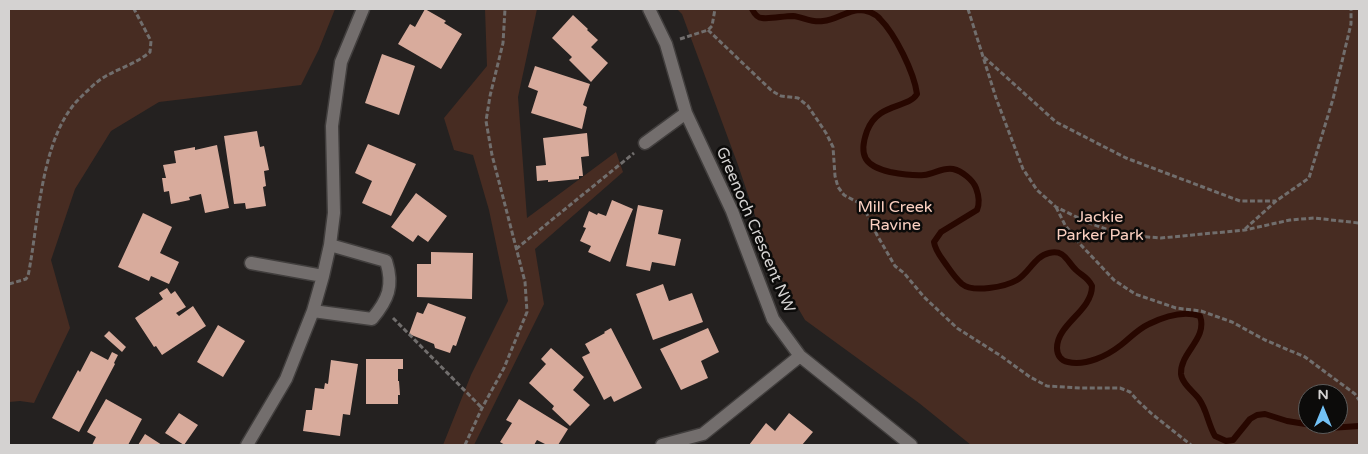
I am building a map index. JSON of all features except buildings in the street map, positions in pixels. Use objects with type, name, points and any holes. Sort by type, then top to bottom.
[{"type":"street","points":[[247,445],[286,379],[313,312],[323,276],[330,245],[334,213],[332,126],[341,62],[363,9]]},
{"type":"street","name":"Greenoch Crescent NW","points":[[649,9],[666,44],[686,113],[732,211],[773,319],[800,356],[911,445]]},
{"type":"street","points":[[645,143],[686,113]]},
{"type":"street","points":[[313,312],[372,319],[382,307],[388,295],[390,274],[386,261],[330,245]]},
{"type":"street","points":[[251,263],[323,276]]},
{"type":"street","points":[[662,445],[703,434],[800,356]]},
{"type":"path","points":[[9,284],[26,279],[28,276],[46,162],[66,116],[80,97],[106,76],[150,52],[150,40],[134,9]]},
{"type":"path","points":[[465,445],[482,408],[504,368],[527,312],[525,282],[492,155],[486,121],[503,43],[505,9]]},
{"type":"path","points":[[666,44],[708,30],[712,26],[715,9]]},
{"type":"path","points":[[968,9],[996,98],[1023,169],[1037,190],[1056,207],[1089,223],[1123,235],[1161,238],[1245,230],[1290,220],[1314,218],[1359,224]]},
{"type":"path","points":[[1245,230],[1276,201],[1309,178],[1333,99],[1351,24],[1351,9]]},
{"type":"path","points":[[708,30],[772,91],[781,96],[798,98],[808,106],[833,147],[835,176],[838,187],[844,195],[864,208],[876,235],[895,266],[940,314],[957,328],[1030,377],[1047,386],[1120,388],[1130,392],[1152,414],[1191,445]]},
{"type":"path","points":[[983,57],[1056,122],[1126,158],[1240,201],[1276,201]]},
{"type":"path","points":[[516,249],[645,143]]},
{"type":"path","points":[[1056,207],[1065,225],[1080,244],[1114,280],[1135,294],[1176,308],[1201,311],[1232,322],[1265,340],[1305,357],[1354,394],[1359,400]]},
{"type":"path","points":[[382,307],[482,408]]},
{"type":"green space","points":[[9,9],[335,9],[319,49],[301,85],[159,102],[111,131],[75,189],[51,260],[70,328],[34,403],[9,402]]},
{"type":"green space","points":[[485,9],[537,9],[518,97],[527,218],[616,152],[623,172],[535,249],[544,304],[474,445],[443,445],[471,375],[508,301],[489,210],[473,155],[454,150],[444,118],[487,66]]},
{"type":"green space","name":"Jackie Parker Park","points":[[677,9],[1359,9],[1359,445],[971,445],[919,403],[805,320],[770,260],[738,165],[682,14]]},
{"type":"waterway","points":[[752,9],[760,18],[793,16],[811,21],[819,21],[832,19],[859,10],[870,12],[880,19],[892,34],[903,54],[912,75],[917,94],[913,99],[878,115],[872,122],[864,140],[863,147],[866,159],[875,167],[890,172],[924,175],[953,169],[970,179],[976,188],[979,205],[977,210],[941,232],[934,242],[935,248],[953,274],[967,287],[981,289],[1012,283],[1044,255],[1054,252],[1065,257],[1087,279],[1092,286],[1087,303],[1068,324],[1059,339],[1057,348],[1063,360],[1082,363],[1096,359],[1115,349],[1141,328],[1155,321],[1168,316],[1194,314],[1200,316],[1200,332],[1185,359],[1181,374],[1186,384],[1202,403],[1215,436],[1226,441],[1233,440],[1250,419],[1257,415],[1265,414],[1287,421],[1330,428],[1359,426]]},
{"type":"park label","name":"Mill Creek Ravine","points":[[895,217]]}]
